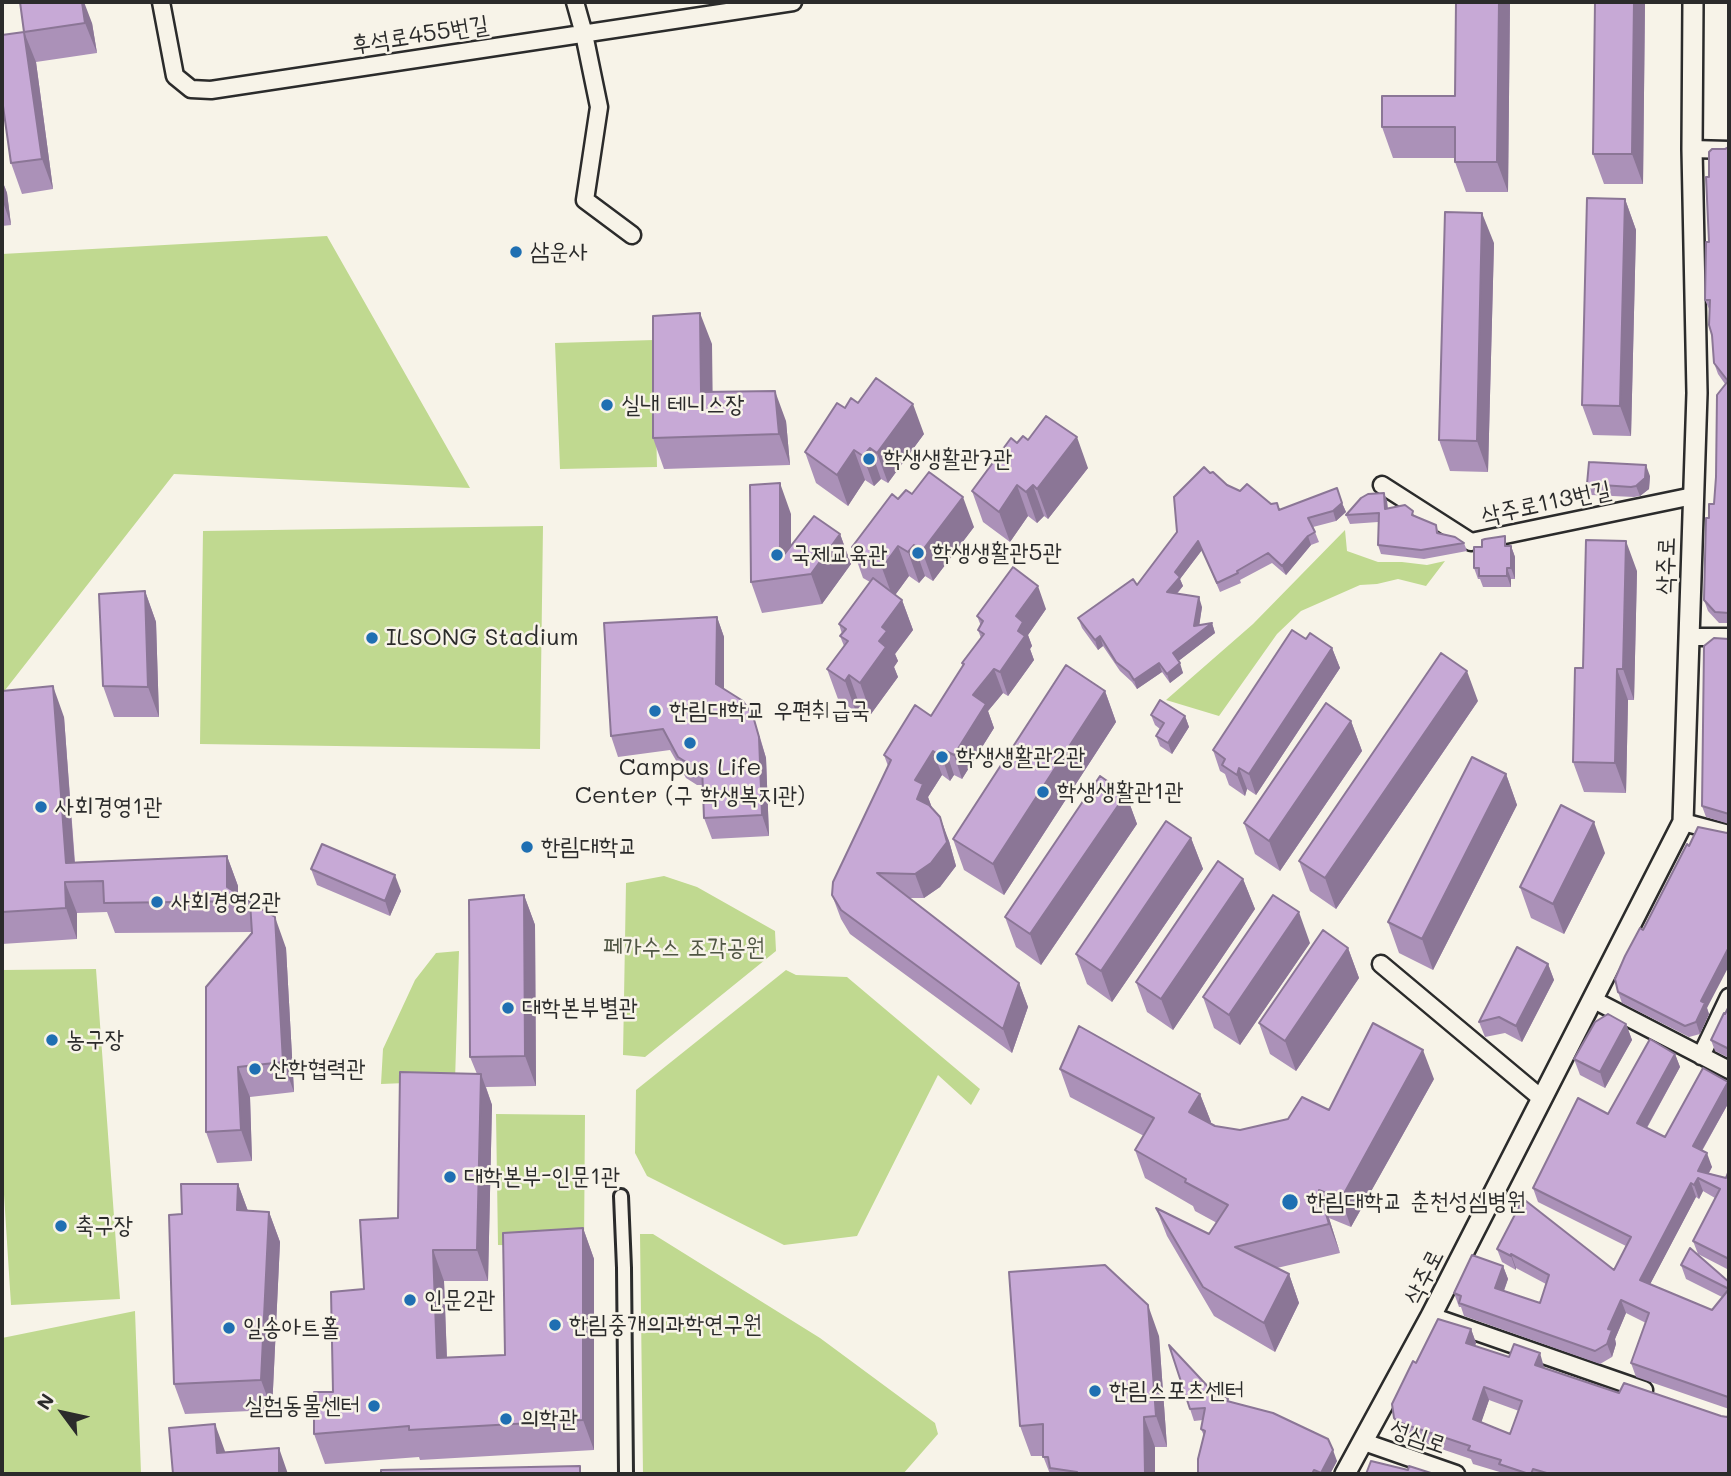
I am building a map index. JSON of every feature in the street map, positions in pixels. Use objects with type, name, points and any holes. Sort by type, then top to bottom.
[{"type":"street","name":"후석로455번길","points":[[161,2],[175,76],[191,89],[211,90],[793,2]]},
{"type":"street","points":[[575,2],[599,107],[585,200],[632,235]]},
{"type":"street","name":"삭주로","points":[[1345,1474],[1431,1316],[1683,822],[1697,393],[1692,149],[1693,2]]},
{"type":"street","points":[[1692,149],[1729,150]]},
{"type":"street","name":"삭주로113번길","points":[[1382,485],[1471,542],[1693,496]]},
{"type":"street","points":[[1688,637],[1729,637]]},
{"type":"street","points":[[1683,822],[1729,834]]},
{"type":"street","points":[[1381,964],[1541,1098]]},
{"type":"street","points":[[1701,1056],[1729,997]]},
{"type":"street","points":[[1592,999],[1729,1070]]},
{"type":"street","points":[[621,1196],[626,1474]]},
{"type":"street","points":[[1431,1316],[1664,1398]]},
{"type":"street","name":"성심로","points":[[1364,1442],[1456,1474]]},
{"type":"green space","points":[[327,236],[470,488],[174,474],[2,694],[2,254]]},
{"type":"green space","name":"실내 테니스장","points":[[654,340],[657,467],[560,469],[555,343]]},
{"type":"green space","name":"ILSONG Stadium","points":[[543,526],[540,749],[200,744],[203,531]]},
{"type":"green space","points":[[1345,530],[1347,551],[1378,562],[1427,565],[1445,561],[1426,586],[1398,579],[1360,585],[1301,611],[1277,634],[1219,716],[1166,700],[1253,624]]},
{"type":"green space","name":"페가수스 조각공원","points":[[664,876],[697,887],[775,931],[776,951],[645,1057],[623,1055],[626,883]]},
{"type":"green space","points":[[459,951],[455,1081],[381,1084],[383,1049],[415,980],[436,953]]},
{"type":"green space","points":[[96,969],[120,1299],[11,1305],[2,1163],[2,970]]},
{"type":"green space","points":[[786,970],[796,975],[847,977],[980,1089],[971,1105],[938,1075],[857,1236],[784,1245],[647,1176],[635,1153],[636,1090]]},
{"type":"green space","points":[[496,1114],[585,1115],[584,1247],[498,1245]]},
{"type":"green space","points":[[640,1234],[653,1234],[820,1338],[935,1423],[938,1434],[903,1474],[643,1474]]},
{"type":"green space","points":[[135,1311],[141,1473],[2,1474],[2,1338]]},
{"type":"building","points":[[20,2],[82,2],[85,23],[24,32]]},
{"type":"building","points":[[1456,2],[1499,2],[1497,162],[1455,162],[1455,127],[1382,127],[1382,96],[1455,96]]},
{"type":"building","points":[[1595,2],[1634,2],[1632,154],[1593,154]]},
{"type":"building","points":[[24,32],[42,159],[11,163],[2,99],[2,35]]},
{"type":"building","points":[[1729,147],[1729,613],[1715,612],[1704,600],[1706,518],[1709,518],[1709,504],[1714,504],[1716,477],[1717,395],[1728,381],[1714,363],[1709,325],[1710,300],[1705,300],[1706,242],[1709,242],[1706,177],[1709,177],[1709,152],[1712,149]]},
{"type":"building","points":[[1587,198],[1625,199],[1620,406],[1582,405]]},
{"type":"building","points":[[1445,212],[1482,213],[1477,441],[1439,440]]},
{"type":"building","points":[[700,313],[701,392],[775,391],[779,434],[653,438],[653,316]]},
{"type":"building","points":[[876,378],[913,404],[877,453],[870,448],[863,456],[854,450],[837,475],[805,452],[837,403],[845,408],[851,398],[858,403]]},
{"type":"building","points":[[1046,416],[1077,437],[1037,489],[1033,485],[1026,492],[1017,485],[999,512],[972,491],[1011,438],[1017,443],[1023,436],[1028,440]]},
{"type":"building","points":[[1589,462],[1646,465],[1645,478],[1631,487],[1587,484]]},
{"type":"building","points":[[1204,467],[1227,485],[1240,491],[1247,484],[1271,504],[1277,503],[1279,510],[1337,488],[1342,503],[1333,511],[1308,518],[1315,532],[1308,536],[1282,566],[1268,553],[1217,583],[1198,541],[1175,572],[1180,577],[1167,592],[1199,597],[1194,626],[1212,623],[1173,653],[1180,663],[1167,674],[1159,663],[1134,680],[1129,672],[1116,662],[1100,636],[1095,640],[1078,618],[1133,579],[1137,585],[1177,532],[1174,497]]},
{"type":"building","points":[[929,472],[963,497],[922,551],[914,545],[908,552],[898,546],[882,568],[852,547],[892,494],[898,499],[906,490],[912,494]]},
{"type":"building","points":[[780,483],[780,560],[814,516],[840,534],[811,574],[751,582],[750,485]]},
{"type":"building","points":[[1384,493],[1385,509],[1405,505],[1413,511],[1412,515],[1436,525],[1437,533],[1455,537],[1464,543],[1421,550],[1378,545],[1379,513],[1346,515],[1361,498],[1368,494]]},
{"type":"building","points":[[1505,536],[1505,546],[1511,546],[1511,568],[1507,568],[1507,576],[1479,576],[1479,568],[1474,568],[1474,547],[1482,547],[1482,540]]},
{"type":"building","points":[[1586,540],[1626,541],[1623,669],[1617,669],[1615,763],[1573,762],[1575,668],[1583,668]]},
{"type":"building","points":[[1013,567],[1038,586],[1016,616],[1023,622],[1018,631],[1025,636],[1000,672],[994,669],[973,695],[986,704],[954,755],[946,751],[942,757],[933,751],[915,780],[923,784],[917,799],[929,805],[940,817],[947,842],[931,863],[915,874],[877,873],[1019,983],[1003,1029],[841,910],[832,895],[833,882],[891,760],[884,755],[915,705],[931,716],[964,664],[962,663],[984,634],[978,630],[983,621],[977,616]]},
{"type":"building","points":[[873,578],[902,600],[882,627],[887,631],[879,641],[886,647],[860,683],[849,675],[845,681],[827,669],[848,641],[840,636],[846,629],[839,624]]},
{"type":"building","points":[[145,591],[148,687],[103,686],[99,594]]},
{"type":"building","name":"Campus Life Center (구 학생복지관)","points":[[717,617],[716,684],[743,701],[753,716],[759,737],[762,815],[704,818],[702,766],[689,764],[678,757],[663,729],[611,736],[604,623]]},
{"type":"building","points":[[1292,630],[1306,639],[1310,633],[1332,648],[1249,774],[1239,768],[1237,775],[1222,765],[1225,759],[1213,750]]},
{"type":"building","points":[[1714,638],[1729,639],[1729,814],[1702,806],[1704,646]]},
{"type":"building","points":[[1441,653],[1467,671],[1325,878],[1299,861]]},
{"type":"building","points":[[1066,665],[1105,691],[993,864],[953,839]]},
{"type":"building","points":[[53,686],[66,863],[227,856],[227,887],[249,901],[104,903],[103,881],[65,882],[66,908],[2,912],[2,691]]},
{"type":"building","points":[[1160,700],[1185,716],[1168,743],[1156,736],[1164,723],[1151,715]]},
{"type":"building","points":[[1326,703],[1351,721],[1269,841],[1244,823]]},
{"type":"building","points":[[1472,757],[1506,774],[1422,939],[1388,922]]},
{"type":"building","points":[[1100,776],[1126,794],[1030,934],[1005,917]]},
{"type":"building","points":[[1561,805],[1594,822],[1553,904],[1520,887]]},
{"type":"building","points":[[1166,821],[1191,838],[1101,971],[1076,954]]},
{"type":"building","points":[[1698,827],[1727,833],[1729,831],[1729,947],[1701,1001],[1705,1003],[1696,1022],[1685,1026],[1618,992],[1615,979],[1640,928],[1643,930]]},
{"type":"building","points":[[322,844],[395,875],[385,901],[311,869]]},
{"type":"building","points":[[1218,861],[1243,879],[1161,999],[1136,982]]},
{"type":"building","name":"대학본부별관","points":[[524,895],[525,1056],[470,1057],[469,900]]},
{"type":"building","points":[[1273,895],[1299,912],[1229,1015],[1203,997]]},
{"type":"building","name":"산학협력관","points":[[250,902],[275,917],[283,1062],[238,1067],[241,1130],[206,1132],[206,987],[252,933]]},
{"type":"building","points":[[1323,930],[1348,948],[1285,1041],[1259,1023]]},
{"type":"building","points":[[1517,947],[1548,964],[1516,1026],[1499,1017],[1479,1022]]},
{"type":"building","points":[[1729,1006],[1729,1049],[1711,1040]]},
{"type":"building","points":[[1608,1014],[1626,1024],[1600,1072],[1574,1059],[1595,1022]]},
{"type":"building","points":[[1373,1023],[1423,1050],[1341,1199],[1319,1190],[1329,1224],[1235,1247],[1289,1274],[1264,1323],[1203,1287],[1156,1208],[1209,1234],[1228,1205],[1135,1150],[1154,1118],[1060,1069],[1079,1026],[1200,1094],[1189,1112],[1215,1126],[1240,1130],[1288,1119],[1302,1097],[1329,1110]]},
{"type":"building","points":[[1650,1039],[1675,1054],[1637,1123],[1665,1137],[1703,1068],[1728,1082],[1693,1146],[1707,1153],[1698,1171],[1726,1178],[1729,1170],[1729,1259],[1693,1241],[1720,1189],[1698,1178],[1694,1185],[1691,1183],[1640,1280],[1712,1310],[1729,1289],[1729,1398],[1631,1363],[1649,1313],[1621,1300],[1608,1329],[1612,1330],[1607,1344],[1595,1351],[1459,1303],[1461,1296],[1454,1293],[1472,1255],[1503,1266],[1495,1288],[1540,1303],[1549,1275],[1497,1249],[1522,1201],[1526,1201],[1614,1270],[1631,1237],[1533,1188],[1578,1098],[1608,1114]]},
{"type":"building","points":[[400,1072],[481,1074],[477,1250],[433,1250],[437,1358],[505,1355],[503,1233],[583,1228],[583,1420],[409,1430],[409,1426],[314,1434],[314,1392],[333,1392],[331,1292],[364,1289],[360,1220],[398,1218]]},
{"type":"building","name":"일송아트홀","points":[[181,1184],[238,1184],[237,1210],[269,1212],[261,1380],[174,1384],[169,1215],[182,1214]]},
{"type":"building","points":[[1690,1248],[1729,1282],[1729,1289],[1681,1265]]},
{"type":"building","name":"한림스포츠센터","points":[[1105,1265],[1148,1305],[1156,1416],[1144,1417],[1145,1474],[1076,1474],[1077,1472],[1050,1468],[1048,1457],[1043,1457],[1043,1424],[1020,1426],[1009,1272]]},
{"type":"building","points":[[1438,1319],[1471,1329],[1466,1343],[1509,1357],[1514,1344],[1540,1353],[1535,1365],[1619,1393],[1624,1383],[1721,1416],[1727,1417],[1729,1414],[1729,1474],[1550,1474],[1533,1469],[1529,1474],[1499,1464],[1501,1460],[1468,1450],[1470,1446],[1398,1422],[1394,1418],[1392,1404],[1413,1361],[1416,1363]],"holes":[[[1484,1387],[1522,1401],[1510,1434],[1473,1419]]]},
{"type":"building","points":[[1169,1345],[1214,1393],[1228,1399],[1227,1401],[1273,1413],[1328,1439],[1333,1450],[1321,1473],[1314,1470],[1312,1474],[1198,1474],[1198,1459],[1205,1431],[1201,1429],[1205,1408],[1190,1409]]},
{"type":"building","points":[[215,1424],[217,1453],[279,1448],[279,1474],[173,1474],[169,1428]]},
{"type":"building","points":[[1371,1461],[1408,1470],[1409,1466],[1434,1474],[1366,1474]]},
{"type":"building","points":[[580,1466],[580,1474],[381,1474],[381,1470]]},
{"type":"place","name":"삼운사","points":[[516,252]]},
{"type":"place","name":"실내 테니스장","points":[[607,405]]},
{"type":"place","name":"학생생활관7관","points":[[869,459]]},
{"type":"place","name":"학생생활관5관","points":[[918,553]]},
{"type":"place","name":"국제교육관","points":[[777,555]]},
{"type":"place","name":"ILSONG Stadium","points":[[372,638]]},
{"type":"place","name":"한림대학교 우편취급국","points":[[655,711]]},
{"type":"place","name":"Campus Life Center (구 학생복지관)","points":[[690,743]]},
{"type":"place","name":"학생생활관2관","points":[[942,757]]},
{"type":"place","name":"학생생활관1관","points":[[1043,792]]},
{"type":"place","name":"사회경영1관","points":[[41,807]]},
{"type":"place","name":"한림대학교","points":[[527,847]]},
{"type":"place","name":"사회경영2관","points":[[157,902]]},
{"type":"place","name":"대학본부별관","points":[[508,1008]]},
{"type":"place","name":"농구장","points":[[52,1040]]},
{"type":"place","name":"산학협력관","points":[[255,1069]]},
{"type":"place","name":"대학본부-인문1관","points":[[450,1177]]},
{"type":"place","name":"한림대학교 춘천성심병원","points":[[1290,1202]]},
{"type":"place","name":"축구장","points":[[61,1226]]},
{"type":"place","name":"인문2관","points":[[410,1300]]},
{"type":"place","name":"한림중개의과학연구원","points":[[555,1325]]},
{"type":"place","name":"일송아트홀","points":[[229,1328]]},
{"type":"place","name":"한림스포츠센터","points":[[1095,1391]]},
{"type":"place","name":"실험동물센터","points":[[374,1406]]},
{"type":"place","name":"의학관","points":[[506,1419]]}]
